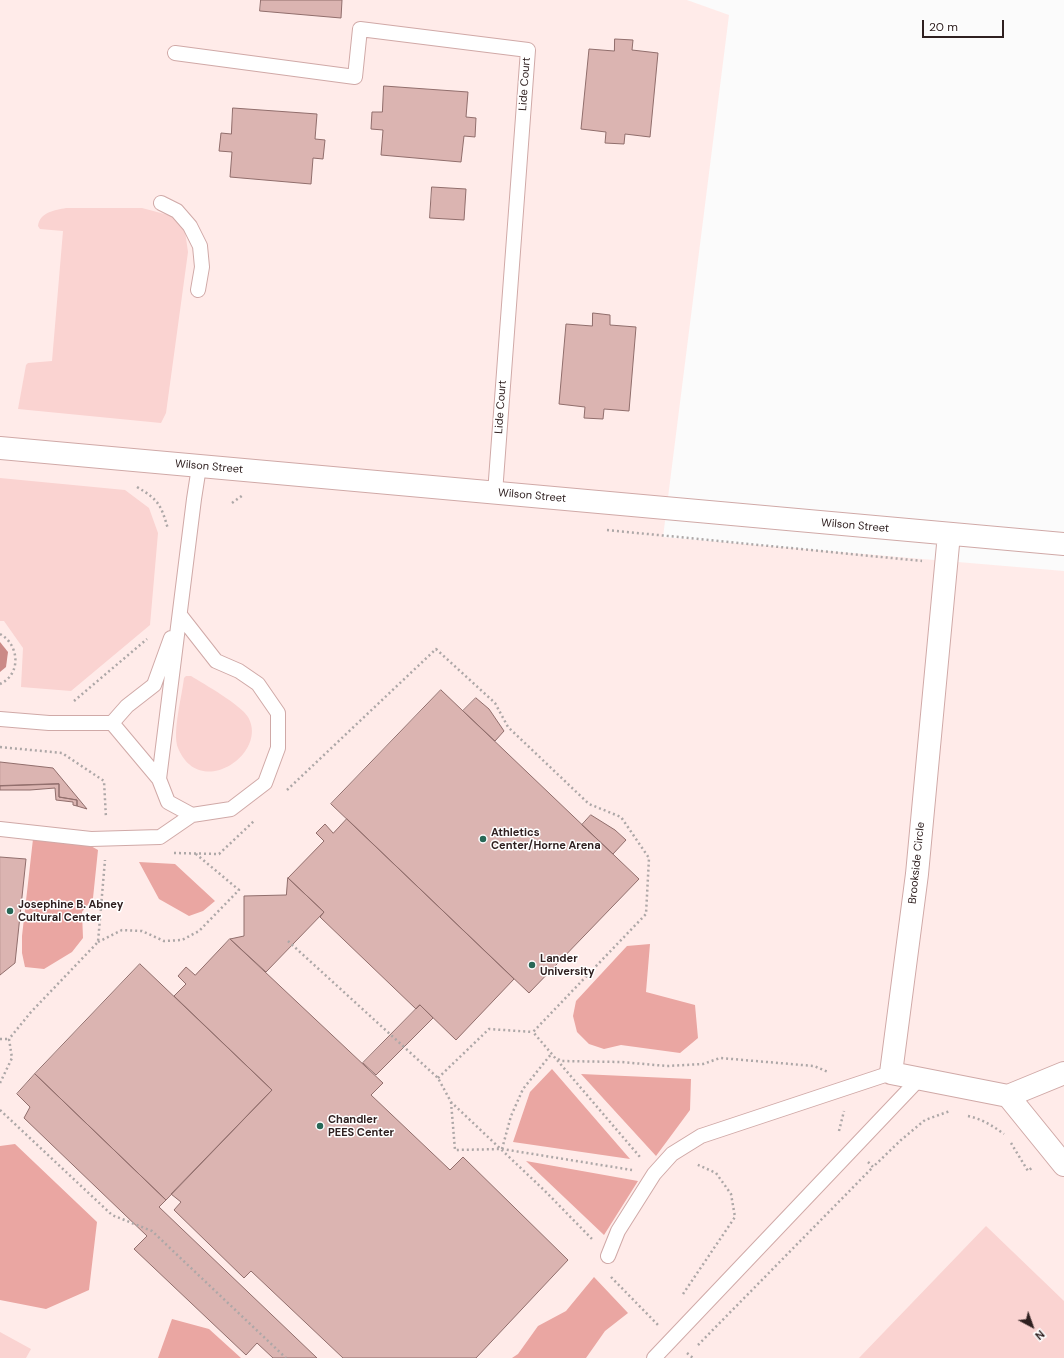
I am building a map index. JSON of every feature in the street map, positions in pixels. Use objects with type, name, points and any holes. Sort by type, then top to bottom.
[{"type":"street","name":"Wilson Street","points":[[0,448],[1064,544]]},
{"type":"street","name":"Brookside Circle","points":[[891,1073],[917,874],[949,534]]},
{"type":"street","points":[[891,1073],[1008,1096],[1064,1073]]},
{"type":"street","points":[[1008,1096],[1064,1165]]},
{"type":"lane","name":"Lide Court","points":[[175,53],[355,77],[360,29],[528,50],[495,493]]},
{"type":"lane","points":[[162,203],[177,211],[190,226],[200,246],[202,267],[198,290]]},
{"type":"lane","points":[[160,779],[199,467]]},
{"type":"lane","points":[[0,719],[49,723],[112,723],[127,706],[154,685],[180,615]]},
{"type":"lane","points":[[0,830],[91,839],[160,837],[192,815],[231,809],[265,783],[278,748],[278,713],[258,684],[239,671],[216,661],[180,615]]},
{"type":"lane","points":[[112,723],[160,779],[168,802],[192,815]]},
{"type":"lane","points":[[608,1256],[618,1231],[654,1174],[672,1154],[700,1136],[891,1073]]},
{"type":"lane","points":[[654,1358],[920,1078]]},
{"type":"path","points":[[137,487],[150,495],[162,509],[169,534]]},
{"type":"path","points":[[607,530],[946,563]]},
{"type":"path","points":[[0,634],[5,636],[11,643],[15,651],[16,659],[10,676],[0,684]]},
{"type":"path","points":[[74,701],[149,638]]},
{"type":"path","points":[[281,794],[436,649],[495,703],[508,727],[589,804],[621,817],[649,858],[646,914],[533,1032]]},
{"type":"path","points":[[0,747],[62,753],[104,782],[108,838],[98,942]]},
{"type":"path","points":[[173,853],[219,854],[259,816]]},
{"type":"path","points":[[0,1083],[12,1058],[9,1039],[31,1012],[98,942],[122,930],[142,931],[164,941],[182,940],[199,931],[239,890],[195,854]]},
{"type":"path","points":[[288,941],[438,1078],[451,1102],[502,1149],[608,1256],[606,1271],[650,1316]]},
{"type":"path","points":[[438,1078],[489,1029],[533,1032],[654,1174]]},
{"type":"path","points":[[0,1039],[9,1039]]},
{"type":"path","points":[[502,1149],[511,1116],[523,1089],[552,1053]]},
{"type":"path","points":[[451,1102],[455,1150],[502,1149],[654,1174]]},
{"type":"path","points":[[0,1110],[112,1215],[152,1231],[286,1358]]},
{"type":"path","points":[[672,1154],[716,1173],[731,1194],[735,1217],[682,1295]]},
{"type":"path","points":[[695,1349],[873,1167]]},
{"type":"shaded area","name":"Lander University","points":[[0,0],[687,0],[729,15],[663,537],[1064,571],[1064,1358],[0,1358]]},
{"type":"shaded area","points":[[66,208],[142,208],[172,216],[180,222],[185,231],[188,252],[166,413],[161,423],[18,409],[26,365],[28,363],[52,361],[63,231],[40,229],[38,226],[39,221],[49,212]]},
{"type":"shaded area","points":[[0,478],[125,490],[149,508],[158,533],[150,625],[71,691],[21,687],[23,648],[4,621],[0,621]]},
{"type":"shaded area","points":[[0,642],[8,652],[6,667],[0,672]]},
{"type":"shaded area","points":[[186,676],[191,676],[222,695],[244,712],[248,717],[252,731],[249,744],[241,757],[229,766],[215,771],[201,771],[188,763],[178,748],[176,741],[177,724],[184,678]]},
{"type":"shaded area","points":[[33,839],[89,845],[98,850],[93,898],[82,912],[83,938],[72,952],[44,969],[25,967],[22,953],[22,936]]},
{"type":"shaded area","points":[[139,862],[175,864],[215,901],[203,911],[189,916],[159,899]]},
{"type":"shaded area","points":[[650,944],[646,992],[695,1005],[698,1038],[680,1053],[621,1045],[604,1049],[589,1044],[577,1032],[573,1016],[576,1001],[627,946]]},
{"type":"shaded area","points":[[552,1069],[630,1159],[513,1142],[530,1092]]},
{"type":"shaded area","points":[[581,1074],[691,1079],[690,1110],[656,1156]]},
{"type":"shaded area","points":[[15,1144],[97,1222],[89,1290],[46,1309],[0,1300],[0,1146]]},
{"type":"shaded area","points":[[526,1161],[638,1181],[604,1235]]},
{"type":"shaded area","points":[[986,1226],[1064,1301],[1064,1358],[859,1358]]},
{"type":"shaded area","points":[[594,1277],[628,1313],[605,1331],[586,1358],[512,1358],[518,1354],[538,1326],[566,1311]]},
{"type":"shaded area","points":[[172,1319],[209,1329],[241,1358],[158,1358]]},
{"type":"shaded area","points":[[0,1332],[31,1349],[26,1358],[0,1358]]},
{"type":"building","points":[[261,0],[342,0],[341,18],[260,11]]},
{"type":"building","points":[[615,39],[633,40],[632,50],[658,53],[650,137],[625,134],[624,144],[605,143],[606,132],[581,129],[589,49],[614,51]]},
{"type":"building","points":[[384,86],[468,92],[466,117],[476,118],[475,137],[464,136],[461,162],[381,155],[383,130],[371,129],[372,112],[382,112]]},
{"type":"building","points":[[233,108],[317,114],[315,139],[325,140],[323,159],[313,158],[311,184],[230,177],[232,152],[219,151],[221,133],[231,134]]},
{"type":"building","points":[[432,187],[466,189],[464,220],[430,218]]},
{"type":"building","points":[[593,313],[610,315],[610,325],[636,327],[629,411],[604,409],[603,419],[584,418],[585,407],[559,404],[566,324],[592,326]]},
{"type":"building","name":"Athletics Center/Horne Arena","points":[[441,690],[639,879],[529,993],[331,804]]},
{"type":"building","points":[[476,698],[489,709],[504,731],[495,741],[463,711]]},
{"type":"building","points":[[0,762],[53,768],[87,809],[77,806],[77,800],[59,797],[59,784],[0,786]]},
{"type":"building","points":[[59,784],[59,797],[77,800],[77,806],[73,805],[73,802],[56,800],[55,788],[0,790],[0,786]]},
{"type":"building","points":[[591,815],[615,830],[626,840],[613,854],[582,825]]},
{"type":"building","points":[[347,819],[514,979],[456,1040],[420,1005],[416,1009],[320,917],[324,912],[288,878],[324,841],[316,833],[325,824],[333,833]]},
{"type":"building","name":"Josephine B. Abney Cultural Center","points":[[0,857],[26,859],[15,963],[0,975]]},
{"type":"building","points":[[288,878],[324,912],[266,972],[230,939],[244,936],[244,896],[286,895]]},
{"type":"building","name":"Chandler PEES Center","points":[[230,939],[383,1083],[371,1095],[450,1170],[463,1157],[568,1260],[476,1358],[343,1358],[251,1271],[244,1278],[174,1210],[181,1202],[171,1194],[272,1090],[174,996],[186,984],[178,976],[186,967],[195,975]]},
{"type":"building","points":[[140,964],[272,1090],[166,1200],[35,1074]]},
{"type":"building","points":[[420,1005],[433,1018],[376,1075],[363,1063]]},
{"type":"building","points":[[35,1074],[166,1200],[159,1207],[317,1358],[273,1358],[257,1343],[246,1355],[134,1249],[147,1236],[24,1118],[30,1107],[17,1094]]},
{"type":"place","name":"Athletics Center/Horne Arena","points":[[483,839]]},
{"type":"place","name":"Josephine B. Abney Cultural Center","points":[[10,911]]},
{"type":"place","name":"Lander University","points":[[532,965]]},
{"type":"place","name":"Chandler PEES Center","points":[[320,1126]]}]
